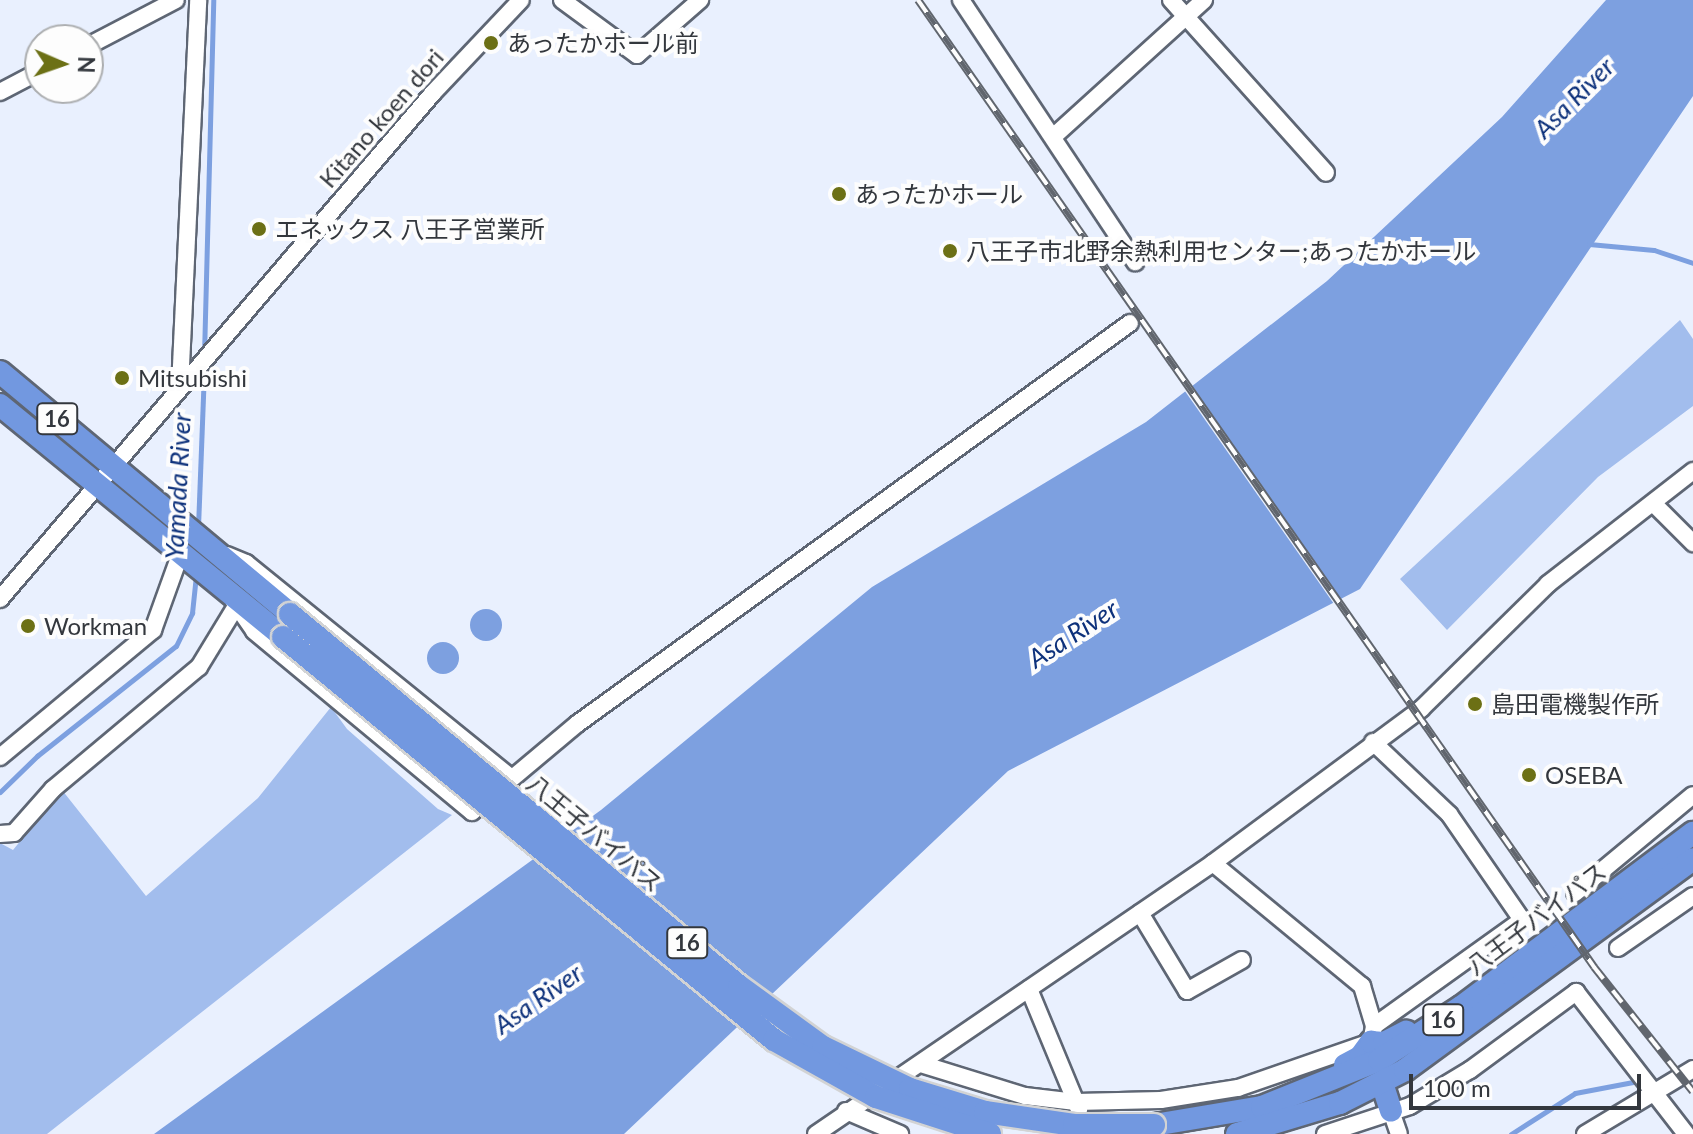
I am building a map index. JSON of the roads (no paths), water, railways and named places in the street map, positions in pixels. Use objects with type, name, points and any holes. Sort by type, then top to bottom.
[{"type":"highway","name":"八王子バイパス","points":[[3,371],[290,614],[739,986],[823,1047],[887,1079],[985,1112],[1074,1125],[1154,1125],[1262,1107],[1357,1071],[1427,1031],[1521,962],[1642,885],[1693,859]]},
{"type":"highway","name":"八王子バイパス","points":[[0,405],[213,582],[234,603],[283,637],[774,1040],[876,1097],[990,1134]]},
{"type":"highway","name":"16","points":[[1642,885],[1693,823]]},
{"type":"highway","name":"八王子バイパス","points":[[1237,1134],[1311,1113],[1382,1083],[1453,1038],[1642,885],[1693,833]]},
{"type":"highway","name":"16","points":[[1642,885],[1693,867]]},
{"type":"highway","points":[[1185,1122],[1320,1075],[1360,1057],[1373,1034],[1397,1038],[1478,980],[1521,962]]},
{"type":"highway","points":[[1382,1083],[1391,1111]]},
{"type":"street","points":[[104,38],[176,0]]},
{"type":"street","points":[[180,387],[198,0]]},
{"type":"street","name":"Kitano koen dori","points":[[0,599],[432,94],[521,0]]},
{"type":"street","points":[[562,0],[637,55],[700,0]]},
{"type":"street","points":[[961,0],[1135,262]]},
{"type":"street","points":[[1171,0],[1326,173]]},
{"type":"street","points":[[1053,137],[1204,0]]},
{"type":"street","points":[[0,92],[24,79]]},
{"type":"street","points":[[0,834],[14,833],[53,789],[199,667],[234,603],[254,631],[472,812],[510,777],[577,724],[1130,323]]},
{"type":"street","points":[[0,417],[28,429]]},
{"type":"street","points":[[816,1134],[1213,863],[1421,709],[1548,584],[1693,471]]},
{"type":"street","points":[[1653,503],[1693,543]]},
{"type":"street","points":[[214,550],[246,563],[510,777]]},
{"type":"street","points":[[0,757],[153,630],[182,557]]},
{"type":"street","points":[[921,1064],[974,1084],[1076,1102],[1212,1093],[1283,1075],[1373,1034],[1522,920],[1449,814],[1373,742]]},
{"type":"street","points":[[1575,893],[1693,795]]},
{"type":"street","points":[[1213,863],[1362,986],[1373,1034]]},
{"type":"street","points":[[1618,948],[1693,896]]},
{"type":"street","points":[[1140,913],[1187,991],[1242,960]]},
{"type":"street","points":[[1029,989],[1076,1102],[1079,1134]]},
{"type":"street","points":[[1325,1134],[1410,1106],[1470,1070],[1576,992],[1686,1134]]},
{"type":"street","points":[[1585,1134],[1693,1069]]},
{"type":"street","points":[[846,1111],[900,1134]]},
{"type":"street","points":[[1391,1111],[1399,1134]]},
{"type":"water","name":"Asa River","points":[[1606,0],[1693,0],[1693,96],[1360,589],[1008,771],[624,1134],[154,1134],[601,810],[872,587],[1146,422],[1327,281],[1502,117]]},
{"type":"water","points":[[486,609],[497,614],[502,625],[497,636],[486,641],[475,636],[470,625],[475,614]]},
{"type":"water","points":[[443,642],[454,647],[459,658],[454,669],[443,674],[432,669],[427,658],[432,647]]},
{"type":"waterway","name":"Yamada River","points":[[204,355],[213,0]]},
{"type":"waterway","points":[[1589,244],[1654,250],[1693,263]]},
{"type":"waterway","name":"Yamada River","points":[[198,527],[204,369]]},
{"type":"waterway","name":"Yamada River","points":[[0,792],[37,756],[176,646],[192,613],[196,577]]},
{"type":"waterway","points":[[1667,1076],[1693,1062]]},
{"type":"waterway","points":[[1511,1134],[1575,1093],[1633,1082]]},
{"type":"railway","points":[[918,0],[1594,967],[1693,1092]]},
{"type":"place","name":"あったかホール前","points":[[491,43]]},
{"type":"place","name":"あったかホール","points":[[839,194]]},
{"type":"place","name":"エネックス 八王子営業所","points":[[259,229]]},
{"type":"place","name":"八王子市北野余熱利用センター;あったかホール","points":[[950,251]]},
{"type":"place","name":"Mitsubishi","points":[[122,378]]},
{"type":"place","name":"Workman","points":[[28,626]]},
{"type":"place","name":"島田電機製作所","points":[[1475,704]]},
{"type":"place","name":"OSEBA","points":[[1529,775]]}]
